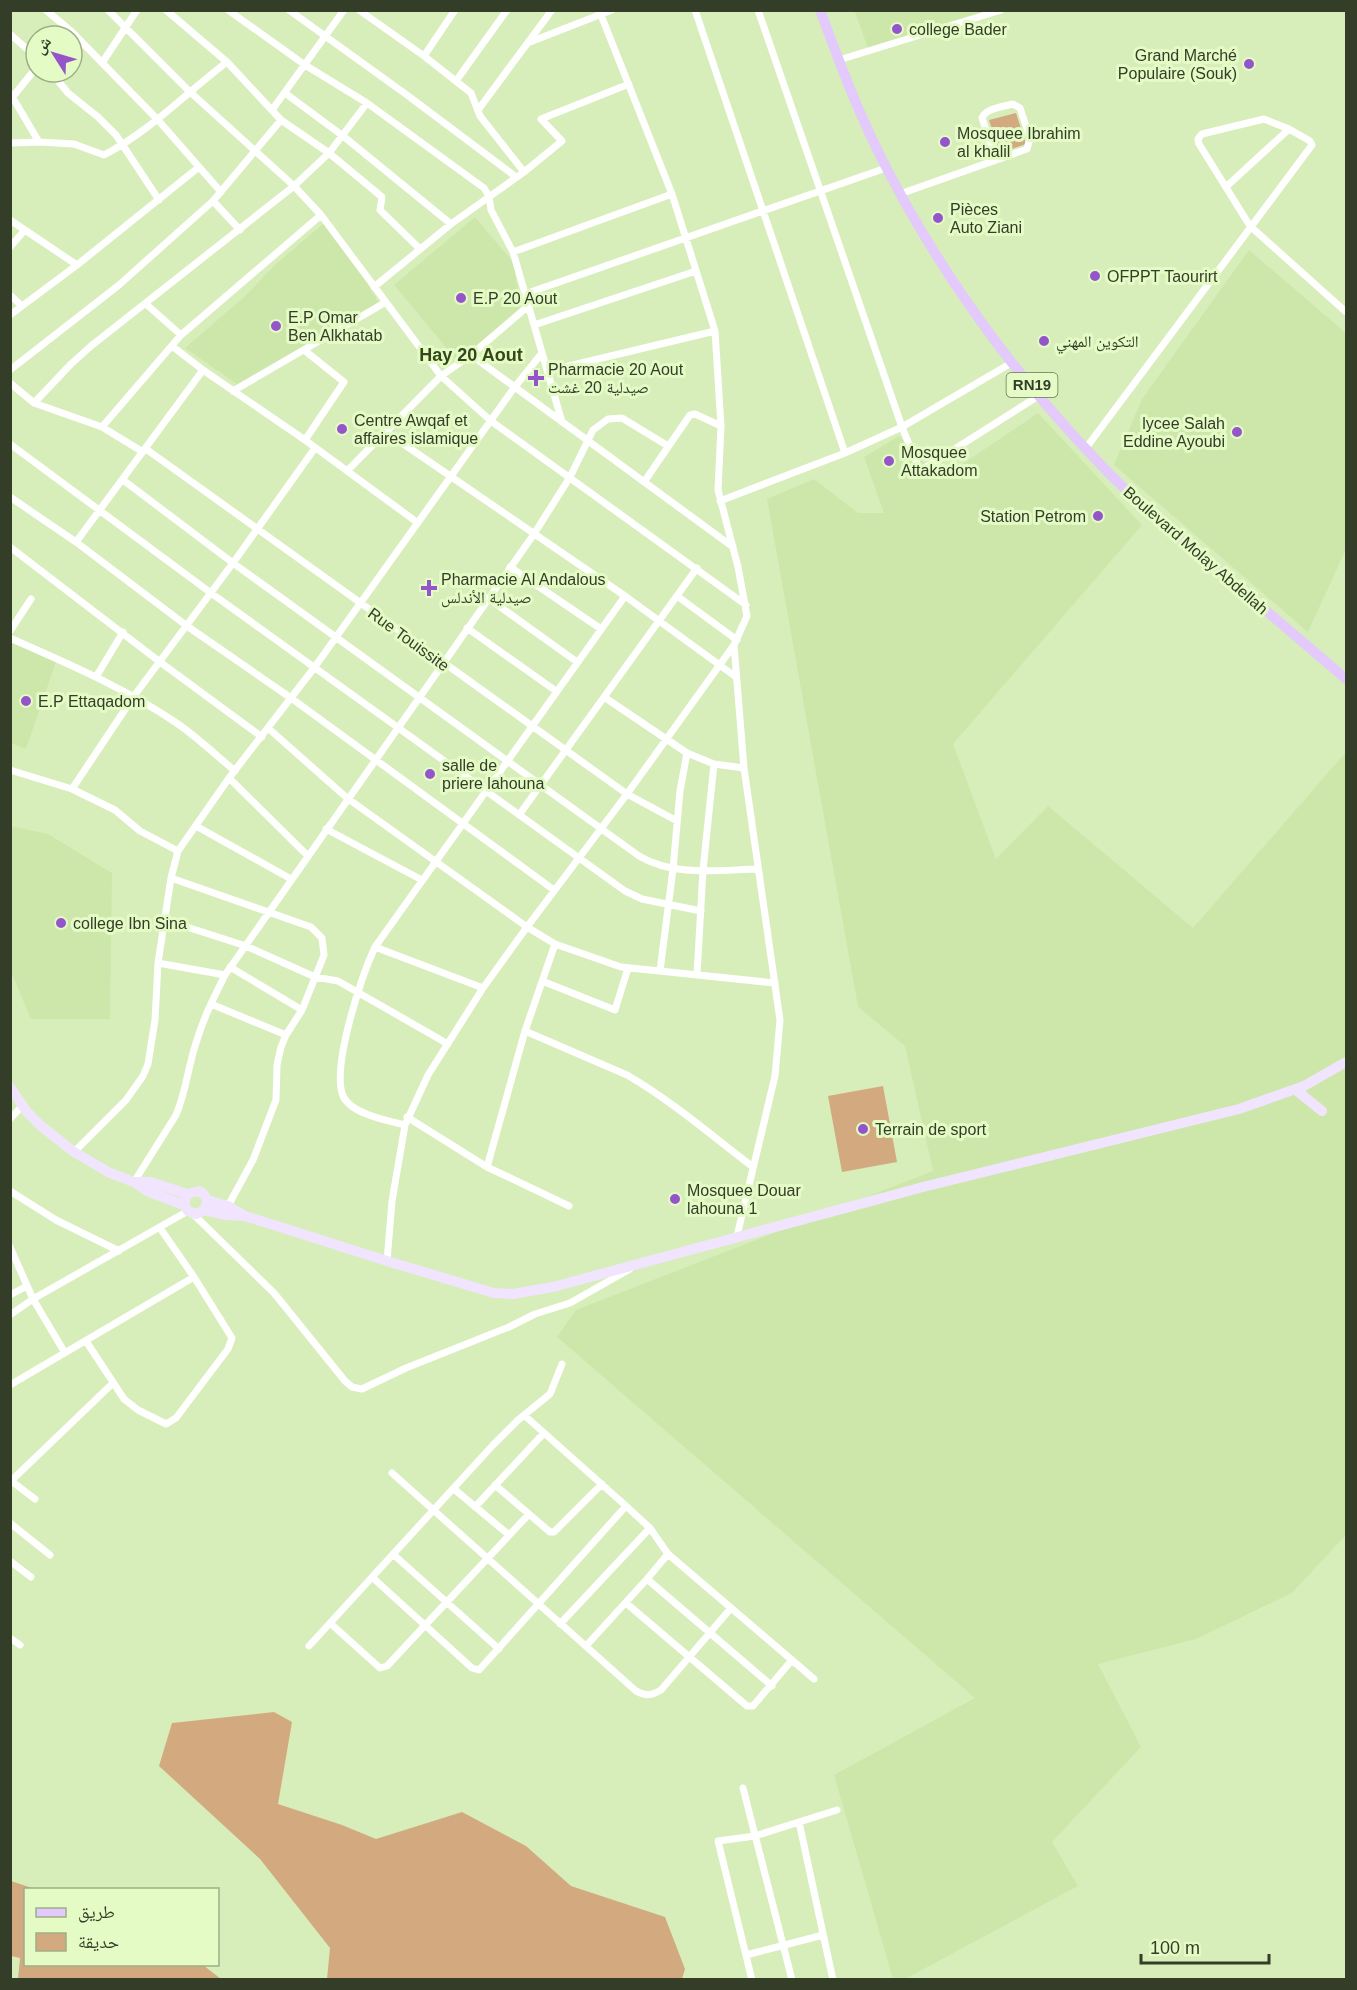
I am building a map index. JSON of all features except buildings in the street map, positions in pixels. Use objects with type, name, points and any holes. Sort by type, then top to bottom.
[{"type":"main road","name":"Boulevard Molay Abdellah","points":[[820,10],[838,60],[900,194],[957,285],[1013,362],[1086,448],[1145,509],[1347,679]]},
{"type":"main road","points":[[205,1205],[228,1206],[246,1216],[387,1261],[494,1293],[513,1294],[553,1287],[736,1236],[1035,1158],[1239,1109],[1296,1090],[1347,1062]]},
{"type":"main road","points":[[10,1087],[22,1106],[41,1126],[74,1152],[110,1173],[134,1182],[151,1182],[188,1206],[201,1213],[205,1205],[205,1196],[199,1191],[188,1206]]},
{"type":"main road","points":[[1296,1090],[1322,1111]]},
{"type":"main road","points":[[205,1205],[227,1215],[246,1216]]},
{"type":"street","points":[[46,10],[60,24]]},
{"type":"street","points":[[108,10],[189,91],[294,186],[321,215],[441,376],[491,420],[746,605]]},
{"type":"street","points":[[102,63],[137,10]]},
{"type":"street","points":[[166,10],[227,62],[280,120],[329,153],[382,197],[380,210],[420,249]]},
{"type":"street","points":[[228,10],[305,65],[367,103],[478,183],[489,196],[491,210],[513,252],[562,422]]},
{"type":"street","points":[[289,10],[516,177]]},
{"type":"street","points":[[272,110],[344,10]]},
{"type":"street","points":[[359,10],[471,93],[484,121],[524,172]]},
{"type":"street","points":[[456,81],[507,10]]},
{"type":"street","points":[[478,110],[552,10]]},
{"type":"street","points":[[530,42],[600,12],[612,10]]},
{"type":"street","points":[[695,10],[845,453]]},
{"type":"street","points":[[758,10],[819,191],[902,427],[920,471],[1040,395]]},
{"type":"street","points":[[838,60],[1001,10]]},
{"type":"street","points":[[424,56],[451,12]]},
{"type":"street","points":[[387,1261],[392,1201],[406,1121],[428,1075],[483,988],[526,927],[627,794],[735,642],[747,616],[718,490],[721,426],[715,331],[672,194],[600,12]]},
{"type":"street","points":[[10,34],[24,46]]},
{"type":"street","points":[[84,47],[158,120],[221,192]]},
{"type":"street","points":[[10,143],[74,144],[100,155],[124,145],[158,120],[189,91],[227,62]]},
{"type":"street","points":[[24,82],[12,96],[39,142]]},
{"type":"street","points":[[61,84],[68,93],[106,124],[124,145],[159,200]]},
{"type":"street","points":[[374,287],[451,224],[524,172],[562,141],[541,118],[629,84]]},
{"type":"street","points":[[285,93],[343,136],[451,224]]},
{"type":"street","points":[[10,383],[34,403],[71,364],[294,186],[329,153],[367,103]]},
{"type":"street","points":[[900,194],[996,160],[1027,149],[1030,138],[1020,108],[1013,104],[986,111],[982,115],[996,160]]},
{"type":"street","points":[[1086,448],[1250,226],[1312,145],[1310,141],[1289,129],[1264,119],[1202,134],[1198,139],[1199,144],[1250,226],[1347,312]]},
{"type":"street","points":[[10,370],[119,285],[213,201],[280,120]]},
{"type":"street","points":[[1227,186],[1289,129]]},
{"type":"street","points":[[10,315],[77,265],[199,167]]},
{"type":"street","points":[[525,294],[886,168]]},
{"type":"street","points":[[513,252],[672,194]]},
{"type":"street","points":[[213,201],[240,230]]},
{"type":"street","points":[[102,427],[181,336],[321,215]]},
{"type":"street","points":[[10,220],[77,265]]},
{"type":"street","points":[[10,247],[25,230]]},
{"type":"street","points":[[534,325],[696,271]]},
{"type":"street","points":[[10,295],[21,306]]},
{"type":"street","points":[[233,391],[386,302]]},
{"type":"street","points":[[146,304],[181,336]]},
{"type":"street","points":[[347,471],[441,376],[471,355],[527,307]]},
{"type":"street","points":[[548,371],[715,331]]},
{"type":"street","points":[[172,346],[418,523]]},
{"type":"street","points":[[304,350],[344,382],[305,440]]},
{"type":"street","points":[[74,1152],[114,1114],[143,1076],[150,1057],[156,1020],[158,963],[171,878],[178,851],[229,778],[336,638],[542,352]]},
{"type":"street","points":[[471,355],[733,548]]},
{"type":"street","points":[[720,501],[845,453],[902,427],[1013,362]]},
{"type":"street","points":[[76,542],[203,370]]},
{"type":"street","name":"Rue Touissite","points":[[34,403],[102,427],[145,451],[258,528],[360,604],[627,794],[677,821]]},
{"type":"street","points":[[644,482],[690,415],[695,414],[721,426]]},
{"type":"street","points":[[134,1182],[178,1109],[195,1045],[225,975],[534,534],[570,477],[593,430],[608,419],[622,418],[668,446]]},
{"type":"street","points":[[386,432],[625,596],[736,677]]},
{"type":"street","points":[[10,444],[314,668],[625,891],[642,899],[701,911]]},
{"type":"street","points":[[72,789],[134,696],[315,448]]},
{"type":"street","points":[[123,480],[336,638],[648,861],[673,868],[758,870]]},
{"type":"street","points":[[10,497],[76,542],[187,626],[291,698],[554,890]]},
{"type":"street","points":[[10,547],[262,737]]},
{"type":"street","points":[[510,567],[601,629]]},
{"type":"street","points":[[519,814],[697,568]]},
{"type":"street","points":[[569,1206],[487,1167],[406,1121],[378,1119],[357,1109],[343,1096],[341,1075],[348,1031],[367,964],[375,947],[625,596]]},
{"type":"street","points":[[677,596],[735,642],[744,768],[780,1020],[775,1076],[736,1236]]},
{"type":"street","points":[[488,598],[577,662]]},
{"type":"street","points":[[10,631],[31,599]]},
{"type":"street","points":[[467,628],[556,691]]},
{"type":"street","points":[[96,676],[123,632]]},
{"type":"street","points":[[10,638],[96,676],[134,696],[180,725],[235,771]]},
{"type":"street","points":[[604,697],[687,753],[714,764],[744,768]]},
{"type":"street","points":[[268,728],[347,798],[526,927],[555,944],[628,968],[775,983]]},
{"type":"street","points":[[660,971],[682,776],[687,753]]},
{"type":"street","points":[[697,975],[714,764]]},
{"type":"street","points":[[10,770],[72,789],[115,810],[140,831],[178,851]]},
{"type":"street","points":[[229,778],[308,856]]},
{"type":"street","points":[[196,826],[291,879]]},
{"type":"street","points":[[326,829],[422,880]]},
{"type":"street","points":[[171,878],[311,927],[322,938],[324,955],[302,1010],[286,1035],[277,1065],[276,1100],[253,1160],[228,1206]]},
{"type":"street","points":[[165,920],[246,946],[315,977],[338,981],[448,1044]]},
{"type":"street","points":[[487,1167],[525,1031],[555,944]]},
{"type":"street","points":[[375,947],[483,988]]},
{"type":"street","points":[[158,963],[225,975]]},
{"type":"street","points":[[230,967],[302,1010]]},
{"type":"street","points":[[542,981],[615,1010],[628,968]]},
{"type":"street","points":[[211,1004],[286,1035]]},
{"type":"street","points":[[525,1031],[627,1075],[665,1099],[753,1167]]},
{"type":"street","points":[[10,1119],[22,1106]]},
{"type":"street","points":[[10,1191],[56,1220],[119,1251]]},
{"type":"street","points":[[10,1315],[33,1299],[160,1228],[188,1206],[274,1293],[345,1382],[352,1387],[362,1389],[406,1368],[509,1328],[535,1314],[570,1303],[643,1262]]},
{"type":"street","points":[[86,1341],[124,1400],[166,1424],[176,1418],[228,1349],[232,1338],[160,1228]]},
{"type":"street","points":[[10,1247],[33,1299],[65,1353]]},
{"type":"street","points":[[10,1385],[194,1277]]},
{"type":"street","points":[[10,1295],[27,1286]]},
{"type":"street","points":[[309,1646],[493,1445],[550,1394],[562,1364]]},
{"type":"street","points":[[34,1499],[11,1481],[114,1383]]},
{"type":"street","points":[[524,1415],[650,1528],[668,1554],[814,1679]]},
{"type":"street","points":[[475,1507],[544,1433]]},
{"type":"street","points":[[392,1473],[560,1624],[644,1695],[652,1695],[661,1690],[731,1608]]},
{"type":"street","points":[[495,1485],[550,1532],[554,1532],[602,1484]]},
{"type":"street","points":[[454,1489],[509,1535]]},
{"type":"street","points":[[373,1578],[477,1670],[483,1667],[626,1506]]},
{"type":"street","points":[[330,1623],[380,1668],[387,1665],[529,1514]]},
{"type":"street","points":[[10,1523],[50,1555]]},
{"type":"street","points":[[560,1624],[650,1528]]},
{"type":"street","points":[[585,1646],[668,1554]]},
{"type":"street","points":[[394,1555],[499,1649]]},
{"type":"street","points":[[10,1561],[31,1577]]},
{"type":"street","points":[[647,1579],[772,1686]]},
{"type":"street","points":[[626,1603],[747,1706],[753,1706],[792,1660]]},
{"type":"street","points":[[10,1638],[20,1645]]},
{"type":"street","points":[[743,1788],[792,1980]]},
{"type":"street","points":[[752,1980],[718,1841],[755,1836],[837,1810]]},
{"type":"street","points":[[799,1822],[833,1980]]},
{"type":"street","points":[[746,1955],[823,1935]]},
{"type":"shaded area","name":"college Bader","points":[[854,10],[997,11],[868,48]]},
{"type":"shaded area","name":"E.P 20 Aout","points":[[475,217],[514,263],[520,310],[458,362],[394,285]]},
{"type":"shaded area","name":"E.P Omar Ben Alkhatab","points":[[324,223],[345,245],[379,303],[241,387],[185,348],[242,299],[276,264]]},
{"type":"shaded area","name":"lycee Salah Eddine Ayoubi","points":[[1249,250],[1346,333],[1346,549],[1308,632],[1114,465],[1142,399]]},
{"type":"shaded area","points":[[1038,413],[1142,525],[953,744],[996,859],[1048,806],[1193,928],[1346,752],[1346,1535],[1292,1593],[1196,1639],[1098,1664],[1141,1747],[1052,1842],[1078,1886],[905,1979],[893,1979],[834,1775],[975,1698],[557,1337],[576,1310],[933,1171],[905,1046],[858,1007],[767,499],[814,479],[858,513],[884,513],[864,457],[899,436],[939,480]]},
{"type":"shaded area","name":"E.P Ettaqadom","points":[[11,643],[57,659],[26,749],[11,743]]},
{"type":"shaded area","name":"college Ibn Sina","points":[[10,826],[48,834],[112,873],[110,1019],[31,1019],[11,972]]},
{"type":"green space","points":[[1016,113],[1026,144],[1000,153],[989,120]]},
{"type":"green space","name":"Terrain de sport","points":[[883,1086],[897,1162],[842,1172],[828,1096]]},
{"type":"green space","points":[[274,1712],[292,1722],[278,1804],[376,1839],[462,1812],[526,1846],[571,1886],[665,1917],[685,1969],[682,1979],[327,1979],[330,1948],[260,1859],[159,1766],[172,1723]]},
{"type":"green space","points":[[11,1881],[32,1888],[24,1888],[24,1966],[204,1966],[221,1979],[18,1979],[20,1958],[11,1956]]},
{"type":"place","name":"college Bader","points":[[897,29]]},
{"type":"place","name":"Grand Marché Populaire (Souk)","points":[[1249,64]]},
{"type":"place","name":"Mosquee Ibrahim al khalil","points":[[945,142]]},
{"type":"place","name":"Pièces Auto Ziani","points":[[938,218]]},
{"type":"place","name":"OFPPT Taourirt","points":[[1095,276]]},
{"type":"place","name":"E.P 20 Aout","points":[[461,298]]},
{"type":"place","name":"E.P Omar Ben Alkhatab","points":[[276,326]]},
{"type":"place","name":"التكوين المهني","points":[[1044,341]]},
{"type":"place","name":"Pharmacie 20 Aout صيدلية 20 غشت","points":[[536,378]]},
{"type":"place","name":"Centre Awqaf et affaires islamique","points":[[342,429]]},
{"type":"place","name":"lycee Salah Eddine Ayoubi","points":[[1237,432]]},
{"type":"place","name":"Mosquee Attakadom","points":[[889,461]]},
{"type":"place","name":"Station Petrom","points":[[1098,516]]},
{"type":"place","name":"Pharmacie Al Andalous صيدلية الأندلس","points":[[429,588]]},
{"type":"place","name":"E.P Ettaqadom","points":[[26,701]]},
{"type":"place","name":"salle de priere lahouna","points":[[430,774]]},
{"type":"place","name":"college Ibn Sina","points":[[61,923]]},
{"type":"place","name":"Terrain de sport","points":[[863,1129]]},
{"type":"place","name":"Mosquee Douar lahouna 1","points":[[675,1199]]},
{"type":"district","name":"Hay 20 Aout","points":[[471,355]]}]
